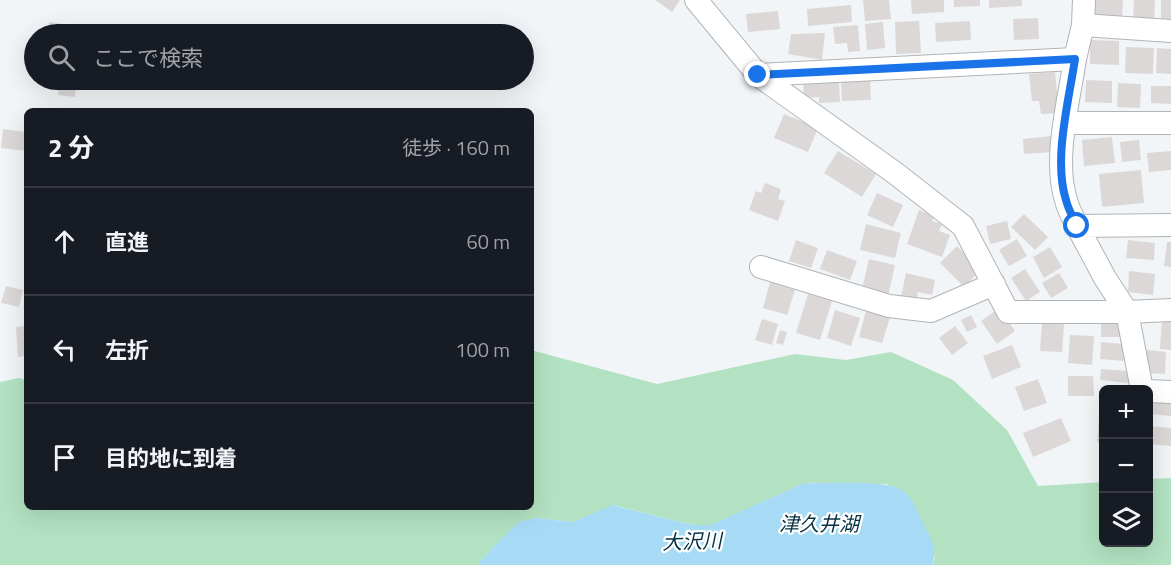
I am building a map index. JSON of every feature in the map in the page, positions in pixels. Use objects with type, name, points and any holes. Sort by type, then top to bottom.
[{"type":"street","points":[[696,0],[758,75],[895,173],[963,226],[1008,312],[1171,310]]},
{"type":"street","points":[[1084,0],[1083,25],[1061,143],[1062,182],[1066,200],[1077,226],[1105,278],[1127,312],[1141,385]]},
{"type":"street","points":[[1083,25],[1171,31]]},
{"type":"street","points":[[758,75],[1075,59]]},
{"type":"street","points":[[1065,123],[1171,123]]},
{"type":"street","points":[[1077,226],[1171,225]]},
{"type":"street","points":[[761,267],[889,306],[931,311],[994,284]]},
{"type":"street","points":[[1153,391],[1171,392]]},
{"type":"green space","points":[[534,351],[657,384],[795,354],[846,360],[891,352],[953,380],[1007,430],[1038,486],[1099,482],[1099,547],[1153,547],[1153,479],[1171,478],[1171,565],[932,565],[935,557],[887,484],[804,483],[712,525],[693,525],[613,505],[573,522],[536,518],[519,522],[479,562],[480,565],[0,565],[0,382],[19,378],[24,379],[24,510],[534,510]]},
{"type":"water","name":"津久井湖","points":[[804,483],[869,483],[902,490],[912,501],[931,540],[934,549],[932,565],[480,565],[479,562],[518,522],[536,518],[573,522],[612,505],[693,525],[711,525]]},
{"type":"building","points":[[655,0],[680,0],[672,12]]},
{"type":"building","points":[[863,0],[889,0],[891,19],[865,21]]},
{"type":"building","points":[[911,0],[944,0],[944,12],[912,14]]},
{"type":"building","points":[[954,0],[980,0],[980,6],[954,7]]},
{"type":"building","points":[[989,0],[1022,0],[1022,6],[989,8]]},
{"type":"building","points":[[1094,0],[1123,0],[1122,20],[1093,19]]},
{"type":"building","points":[[1134,0],[1155,0],[1154,23],[1133,23]]},
{"type":"building","points":[[1161,0],[1171,0],[1171,19],[1161,19]]},
{"type":"building","points":[[851,5],[852,22],[808,26],[807,9]]},
{"type":"building","points":[[778,11],[780,29],[748,32],[746,14]]},
{"type":"building","points":[[1038,18],[1039,39],[1014,40],[1013,19]]},
{"type":"building","points":[[919,21],[921,53],[896,54],[895,22]]},
{"type":"building","points":[[970,21],[971,40],[936,42],[935,23]]},
{"type":"building","points":[[883,22],[885,48],[867,50],[865,24]]},
{"type":"building","points":[[858,25],[860,51],[848,52],[847,43],[835,44],[833,27]]},
{"type":"building","points":[[825,33],[822,60],[788,54],[791,34]]},
{"type":"building","points":[[1090,40],[1119,41],[1119,65],[1090,64]]},
{"type":"building","points":[[1126,47],[1154,48],[1153,74],[1125,73]]},
{"type":"building","points":[[1157,48],[1171,49],[1171,74],[1156,73]]},
{"type":"building","points":[[1055,72],[1059,113],[1041,114],[1039,101],[1032,101],[1029,74]]},
{"type":"building","points":[[824,79],[824,83],[839,82],[840,102],[819,103],[819,97],[804,98],[803,80]]},
{"type":"building","points":[[870,80],[871,100],[842,101],[841,81]]},
{"type":"building","points":[[1086,80],[1112,81],[1112,103],[1085,102]]},
{"type":"building","points":[[1118,83],[1141,84],[1140,108],[1117,107]]},
{"type":"building","points":[[1151,86],[1171,86],[1171,104],[1151,103]]},
{"type":"building","points":[[59,90],[76,90],[75,97],[58,95]]},
{"type":"building","points":[[784,114],[818,128],[808,152],[774,138]]},
{"type":"building","points":[[3,129],[24,132],[24,151],[1,148]]},
{"type":"building","points":[[1052,136],[1053,152],[1024,154],[1023,139]]},
{"type":"building","points":[[1112,137],[1115,163],[1084,166],[1082,140]]},
{"type":"building","points":[[1139,140],[1141,160],[1122,162],[1120,142]]},
{"type":"building","points":[[838,151],[876,174],[862,197],[824,173]]},
{"type":"building","points":[[1171,151],[1171,170],[1149,172],[1147,153]]},
{"type":"building","points":[[1141,170],[1144,203],[1102,207],[1099,174]]},
{"type":"building","points":[[765,183],[781,189],[778,199],[785,201],[778,221],[749,210],[756,191],[761,193]]},
{"type":"building","points":[[877,193],[903,205],[893,227],[867,215]]},
{"type":"building","points":[[919,210],[934,216],[932,221],[942,224],[939,231],[950,235],[942,257],[907,244]]},
{"type":"building","points":[[1024,214],[1048,237],[1035,250],[1011,227]]},
{"type":"building","points":[[1007,221],[1011,239],[990,244],[986,226]]},
{"type":"building","points":[[866,224],[901,233],[895,258],[860,250]]},
{"type":"building","points":[[1017,239],[1027,256],[1009,266],[999,250]]},
{"type":"building","points":[[796,240],[818,248],[811,268],[789,261]]},
{"type":"building","points":[[1128,240],[1155,243],[1154,260],[1126,258]]},
{"type":"building","points":[[1167,242],[1171,242],[1171,267],[1164,266]]},
{"type":"building","points":[[957,246],[981,270],[964,287],[940,263]]},
{"type":"building","points":[[1050,247],[1062,267],[1044,278],[1033,257]]},
{"type":"building","points":[[827,250],[857,261],[850,280],[820,269]]},
{"type":"building","points":[[869,259],[895,265],[888,296],[862,289]]},
{"type":"building","points":[[1025,269],[1040,292],[1026,301],[1011,278]]},
{"type":"building","points":[[1129,271],[1155,274],[1153,295],[1128,292]]},
{"type":"building","points":[[906,273],[935,280],[932,295],[918,292],[916,301],[901,297]]},
{"type":"building","points":[[1059,273],[1068,288],[1051,298],[1042,283]]},
{"type":"building","points":[[770,282],[795,290],[787,315],[763,308]]},
{"type":"building","points":[[6,286],[23,290],[19,307],[1,303]]},
{"type":"building","points":[[808,294],[832,301],[820,340],[796,333]]},
{"type":"building","points":[[999,308],[1015,331],[997,344],[981,321]]},
{"type":"building","points":[[835,310],[860,318],[851,346],[827,338]]},
{"type":"building","points":[[866,311],[890,318],[882,343],[859,337]]},
{"type":"building","points":[[971,315],[977,327],[967,332],[961,320]]},
{"type":"building","points":[[1101,317],[1124,317],[1124,337],[1101,337]]},
{"type":"building","points":[[1162,318],[1171,319],[1171,350],[1160,349]]},
{"type":"building","points":[[762,319],[778,324],[772,345],[755,340]]},
{"type":"building","points":[[1042,323],[1064,324],[1062,352],[1040,351]]},
{"type":"building","points":[[24,326],[24,356],[18,357],[16,327]]},
{"type":"building","points":[[955,326],[968,343],[952,355],[939,338]]},
{"type":"building","points":[[780,330],[787,332],[783,345],[776,343]]},
{"type":"building","points":[[1070,335],[1094,336],[1092,365],[1068,363]]},
{"type":"building","points":[[1101,342],[1125,344],[1124,361],[1100,359]]},
{"type":"building","points":[[1012,345],[1021,367],[992,379],[983,356]]},
{"type":"building","points":[[1146,350],[1166,352],[1165,374],[1144,373]]},
{"type":"building","points":[[1101,369],[1128,371],[1128,383],[1100,380]]},
{"type":"building","points":[[1068,376],[1093,376],[1094,396],[1068,396]]},
{"type":"building","points":[[1038,379],[1047,403],[1024,411],[1015,387]]},
{"type":"building","points":[[1153,397],[1171,399],[1171,416],[1153,414]]},
{"type":"building","points":[[1061,418],[1071,441],[1033,457],[1023,433]]},
{"type":"building","points":[[1099,419],[1099,442],[1097,442]]},
{"type":"building","points":[[1153,426],[1171,428],[1171,446],[1153,444]]},
{"type":"route","points":[[758,75],[1075,59],[1061,143],[1062,182],[1066,200],[1077,226]]},
{"type":"water label","name":"大沢川","points":[[692,541]]}]
